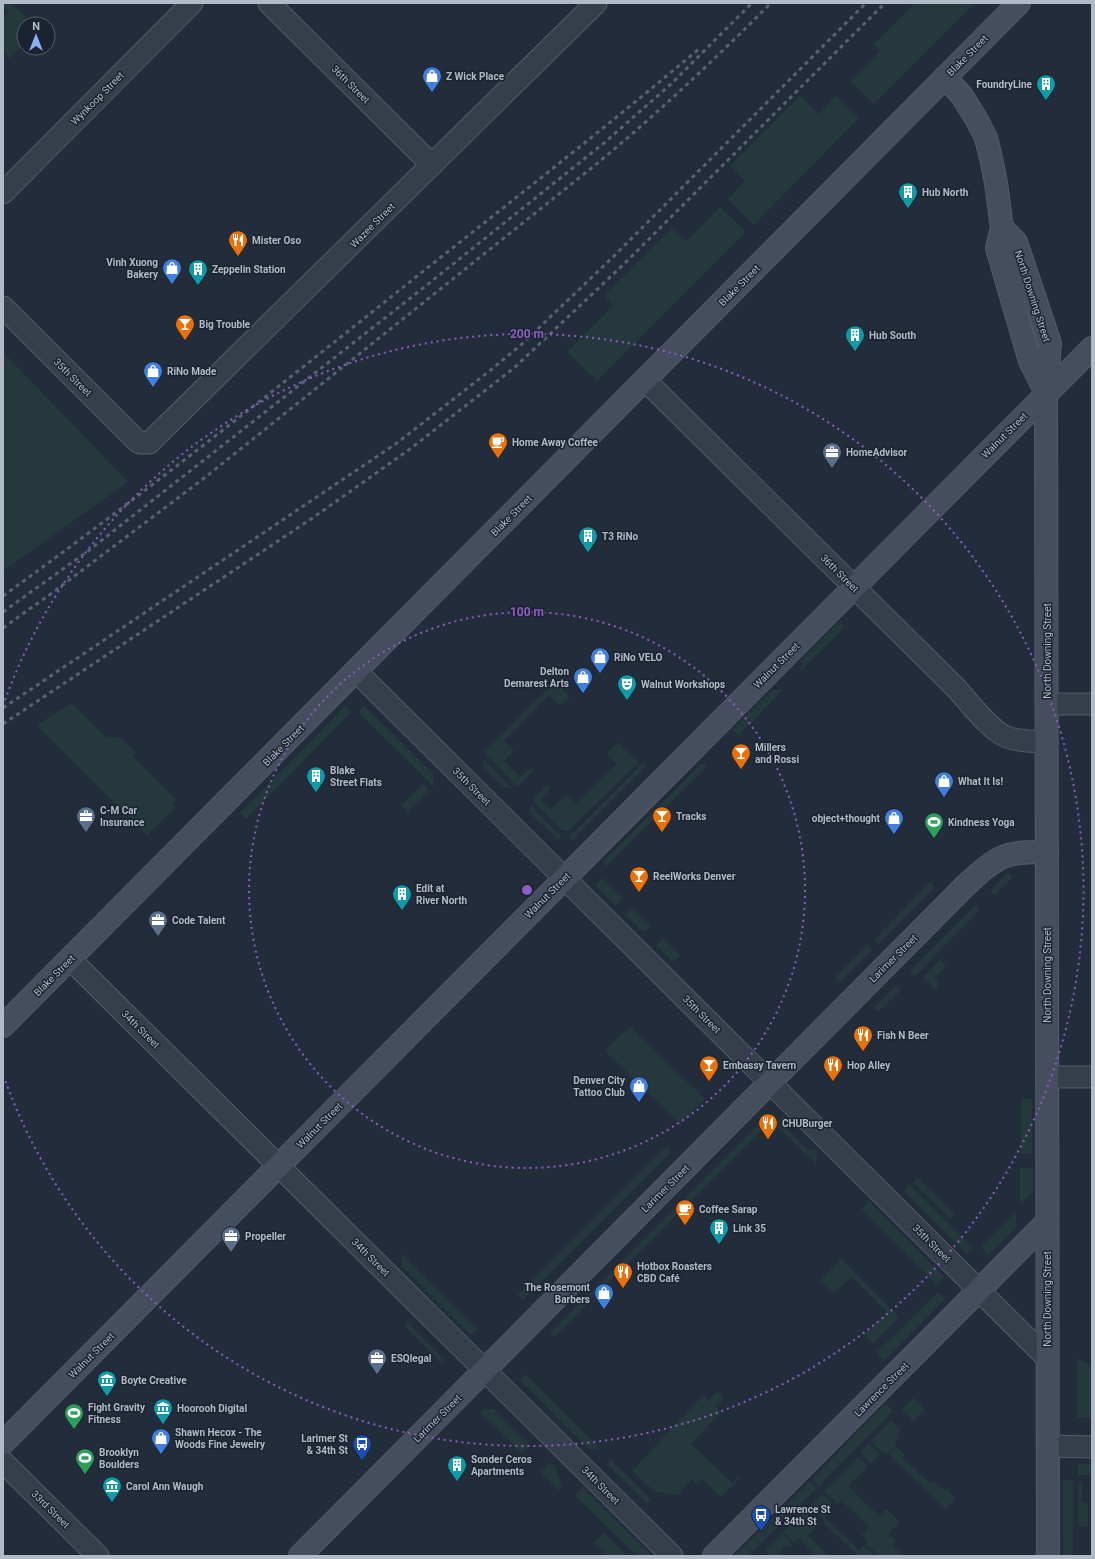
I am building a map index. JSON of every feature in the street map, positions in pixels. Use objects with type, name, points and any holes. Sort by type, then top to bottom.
[{"type":"street","name":"Wynkoop Street","points":[[3,193],[192,3]]},
{"type":"street","name":"36th Street","points":[[269,3],[432,165]]},
{"type":"street","name":"Wazee Street","points":[[145,444],[153,441],[596,3]]},
{"type":"street","name":"Blake Street","points":[[3,1026],[1019,3]]},
{"type":"street","name":"North Downing Street","points":[[945,77],[962,96],[986,138],[992,158],[1002,228],[997,248],[1030,361],[1046,394],[1048,1556]]},
{"type":"street","name":"35th Street","points":[[3,307],[138,442],[145,444]]},
{"type":"street","name":"Walnut Street","points":[[3,1443],[1092,348]]},
{"type":"street","name":"36th Street","points":[[645,380],[956,688],[990,726],[1005,737],[1018,740],[1047,742]]},
{"type":"street","name":"35th Street","points":[[356,670],[1047,1358]]},
{"type":"street","points":[[1046,704],[1092,704]]},
{"type":"street","name":"Larimer Street","points":[[300,1556],[770,1082],[986,867],[1002,856],[1010,854],[1047,852]]},
{"type":"street","name":"34th Street","points":[[70,959],[672,1556]]},
{"type":"street","points":[[1047,1077],[1092,1077]]},
{"type":"street","name":"Lawrence Street","points":[[714,1556],[1047,1222]]},
{"type":"street","points":[[1048,1446],[1092,1447]]},
{"type":"street","name":"33rd Street","points":[[3,1462],[98,1556]]},
{"type":"green space","points":[[5,3],[11,3],[25,16],[16,16],[16,52],[10,58],[3,51],[3,18],[9,12],[3,6]]},
{"type":"green space","points":[[915,3],[975,3],[874,104],[850,81],[880,51],[874,44]]},
{"type":"green space","points":[[836,95],[859,118],[754,225],[728,199],[745,181],[730,166],[800,96],[818,114]]},
{"type":"green space","points":[[720,207],[746,232],[597,381],[567,352],[613,306],[604,296],[672,228],[687,241]]},
{"type":"green space","points":[[3,352],[128,482],[3,571]]},
{"type":"green space","points":[[839,621],[845,627],[800,671],[803,658]]},
{"type":"green space","points":[[555,682],[570,697],[560,706],[549,695],[504,741],[514,751],[504,761],[520,777],[531,767],[534,770],[517,787],[484,753]]},
{"type":"green space","points":[[784,689],[739,735],[733,729],[772,690]]},
{"type":"green space","points":[[71,703],[104,736],[121,738],[136,753],[133,757],[176,799],[172,804],[176,807],[147,835],[37,725]]},
{"type":"green space","points":[[345,706],[351,712],[246,819],[240,813]]},
{"type":"green space","points":[[364,706],[433,774],[434,787],[358,712]]},
{"type":"green space","points":[[618,742],[638,763],[568,831],[563,831],[532,800],[547,785],[550,789],[540,799],[551,809],[566,795],[576,805],[617,764],[607,754]]},
{"type":"green space","points":[[483,759],[513,789],[504,787],[484,768]]},
{"type":"green space","points":[[643,763],[646,766],[572,840],[569,837]]},
{"type":"green space","points":[[702,763],[707,767],[606,866],[602,862]]},
{"type":"green space","points":[[423,784],[429,790],[408,812],[401,805]]},
{"type":"green space","points":[[530,805],[562,837],[558,840],[531,814]]},
{"type":"green space","points":[[1008,872],[1013,877],[995,895],[990,891]]},
{"type":"green space","points":[[602,878],[623,898],[616,906],[595,885]]},
{"type":"green space","points":[[930,882],[935,887],[878,944],[874,940]]},
{"type":"green space","points":[[976,905],[979,911],[915,976],[910,971]]},
{"type":"green space","points":[[633,908],[651,926],[644,933],[626,915]]},
{"type":"green space","points":[[664,938],[680,955],[673,962],[656,945]]},
{"type":"green space","points":[[867,946],[872,950],[840,982],[835,978]]},
{"type":"green space","points":[[940,960],[946,966],[934,978],[940,984],[935,990],[923,977]]},
{"type":"green space","points":[[896,986],[901,990],[878,1012],[874,1008]]},
{"type":"green space","points":[[630,1026],[705,1099],[680,1124],[605,1051]]},
{"type":"green space","points":[[1021,1099],[1032,1099],[1032,1154],[1021,1154]]},
{"type":"green space","points":[[783,1115],[787,1120],[787,1129],[807,1149],[817,1150],[816,1164],[775,1124]]},
{"type":"green space","points":[[762,1121],[766,1125],[554,1337],[550,1333]]},
{"type":"green space","points":[[668,1145],[671,1152],[523,1300],[518,1295]]},
{"type":"green space","points":[[1020,1168],[1033,1168],[1033,1191],[1020,1204]]},
{"type":"green space","points":[[918,1178],[955,1214],[950,1219],[913,1183]]},
{"type":"green space","points":[[910,1185],[973,1248],[967,1254],[904,1191]]},
{"type":"green space","points":[[869,1202],[944,1277],[937,1285],[862,1209]]},
{"type":"green space","points":[[1016,1213],[1016,1228],[988,1255],[981,1247]]},
{"type":"green space","points":[[401,1253],[478,1329],[471,1335],[402,1266]]},
{"type":"green space","points":[[841,1259],[899,1317],[873,1343],[864,1335],[887,1312],[851,1277],[834,1293],[820,1280]]},
{"type":"green space","points":[[938,1292],[945,1299],[884,1361],[876,1353]]},
{"type":"green space","points":[[408,1322],[445,1360],[442,1364],[404,1326]]},
{"type":"green space","points":[[1077,1358],[1092,1366],[1092,1418],[1077,1418]]},
{"type":"green space","points":[[525,1374],[601,1450],[589,1449],[520,1380]]},
{"type":"green space","points":[[717,1392],[724,1398],[715,1407],[721,1412],[691,1444],[732,1483],[737,1477],[739,1479],[721,1497],[702,1479],[697,1484],[692,1480],[678,1495],[655,1492],[632,1471],[703,1395],[709,1400]]},
{"type":"green space","points":[[914,1398],[925,1409],[913,1421],[902,1410]]},
{"type":"green space","points":[[886,1403],[893,1411],[819,1486],[812,1479]]},
{"type":"green space","points":[[485,1408],[487,1410],[493,1408],[530,1445],[522,1454],[480,1413]]},
{"type":"green space","points":[[891,1421],[901,1431],[897,1435],[899,1437],[894,1443],[897,1445],[888,1454],[884,1451],[882,1452],[871,1441]]},
{"type":"green space","points":[[869,1444],[880,1454],[871,1463],[860,1452]]},
{"type":"green space","points":[[896,1447],[905,1455],[903,1458],[931,1484],[934,1481],[956,1498],[945,1509],[889,1455]]},
{"type":"green space","points":[[858,1457],[868,1466],[848,1486],[852,1489],[838,1504],[824,1491]]},
{"type":"green space","points":[[610,1459],[651,1499],[647,1503],[608,1465]]},
{"type":"green space","points":[[550,1462],[556,1468],[562,1487],[558,1490],[540,1473]]},
{"type":"green space","points":[[1078,1464],[1092,1464],[1092,1475],[1078,1475]]},
{"type":"green space","points":[[1063,1480],[1073,1480],[1073,1556],[1063,1556]]},
{"type":"green space","points":[[810,1481],[817,1488],[748,1556],[734,1556]]},
{"type":"green space","points":[[1078,1482],[1082,1482],[1082,1502],[1087,1502],[1088,1504],[1088,1526],[1078,1526]]},
{"type":"green space","points":[[583,1487],[652,1556],[637,1556],[575,1495]]},
{"type":"green space","points":[[852,1490],[879,1516],[886,1509],[900,1522],[888,1534],[896,1541],[892,1545],[903,1556],[879,1556],[866,1544],[868,1541],[862,1535],[869,1527],[842,1501]]},
{"type":"green space","points":[[822,1494],[832,1504],[824,1512],[827,1516],[825,1518],[859,1550],[864,1546],[875,1556],[858,1556],[823,1522],[825,1520],[809,1507]]},
{"type":"green space","points":[[803,1511],[818,1525],[803,1540],[808,1536],[828,1556],[816,1556],[800,1538],[794,1543],[783,1532]]},
{"type":"green space","points":[[604,1533],[627,1556],[607,1556],[594,1543]]},
{"type":"green space","points":[[782,1533],[793,1545],[790,1548],[787,1545],[780,1552],[783,1555],[782,1556],[770,1556],[764,1551]]},
{"type":"railway","points":[[3,612],[88,551],[413,296],[604,143],[671,84],[752,3]]},
{"type":"railway","points":[[3,628],[52,593],[203,479],[609,154],[680,91],[771,3]]},
{"type":"railway","points":[[3,708],[397,443],[492,369],[522,344],[612,258],[866,3]]},
{"type":"railway","points":[[3,724],[314,517],[410,449],[514,368],[624,264],[885,3]]},
{"type":"railway","points":[[3,596],[110,517],[269,394],[564,160],[700,48]]},
{"type":"place","name":"Z Wick Place","points":[[432,93]]},
{"type":"place","name":"FoundryLine","points":[[1046,101]]},
{"type":"place","name":"Hub North","points":[[908,209]]},
{"type":"place","name":"Mister Oso","points":[[238,257]]},
{"type":"place","name":"Vinh Xuong Bakery","points":[[172,285]]},
{"type":"place","name":"Zeppelin Station","points":[[198,286]]},
{"type":"place","name":"Big Trouble","points":[[185,341]]},
{"type":"place","name":"Hub South","points":[[855,352]]},
{"type":"place","name":"RiNo Made","points":[[153,388]]},
{"type":"place","name":"Home Away Coffee","points":[[498,459]]},
{"type":"place","name":"HomeAdvisor","points":[[832,469]]},
{"type":"place","name":"T3 RiNo","points":[[588,553]]},
{"type":"place","name":"RiNo VELO","points":[[600,674]]},
{"type":"place","name":"Delton Demarest Arts","points":[[583,694]]},
{"type":"place","name":"Walnut Workshops","points":[[627,701]]},
{"type":"place","name":"Millers and Rossi","points":[[741,770]]},
{"type":"place","name":"Blake Street Flats","points":[[316,793]]},
{"type":"place","name":"What It Is!","points":[[944,798]]},
{"type":"place","name":"C-M Car Insurance","points":[[86,833]]},
{"type":"place","name":"Tracks","points":[[662,833]]},
{"type":"place","name":"object+thought","points":[[894,835]]},
{"type":"place","name":"Kindness Yoga","points":[[934,839]]},
{"type":"place","name":"ReelWorks Denver","points":[[639,893]]},
{"type":"place","name":"Edit at River North","points":[[402,911]]},
{"type":"place","name":"Code Talent","points":[[158,937]]},
{"type":"place","name":"Fish N Beer","points":[[863,1052]]},
{"type":"place","name":"Embassy Tavern","points":[[709,1082]]},
{"type":"place","name":"Hop Alley","points":[[833,1082]]},
{"type":"place","name":"Denver City Tattoo Club","points":[[639,1103]]},
{"type":"place","name":"CHUBurger","points":[[768,1140]]},
{"type":"place","name":"Coffee Sarap","points":[[685,1226]]},
{"type":"place","name":"Link 35","points":[[719,1245]]},
{"type":"place","name":"Propeller","points":[[231,1253]]},
{"type":"place","name":"Hotbox Roasters CBD Café","points":[[623,1289]]},
{"type":"place","name":"The Rosemont Barbers","points":[[604,1310]]},
{"type":"place","name":"ESQlegal","points":[[377,1375]]},
{"type":"place","name":"Boyte Creative","points":[[107,1397]]},
{"type":"place","name":"Hoorooh Digital","points":[[163,1425]]},
{"type":"place","name":"Fight Gravity Fitness","points":[[74,1430]]},
{"type":"place","name":"Shawn Hecox - The Woods Fine Jewelry","points":[[161,1455]]},
{"type":"place","name":"Larimer St & 34th St","points":[[362,1461]]},
{"type":"place","name":"Brooklyn Boulders","points":[[85,1475]]},
{"type":"place","name":"Sonder Ceros Apartments","points":[[457,1482]]},
{"type":"place","name":"Carol Ann Waugh","points":[[112,1503]]},
{"type":"place","name":"Lawrence St & 34th St","points":[[761,1532]]}]
